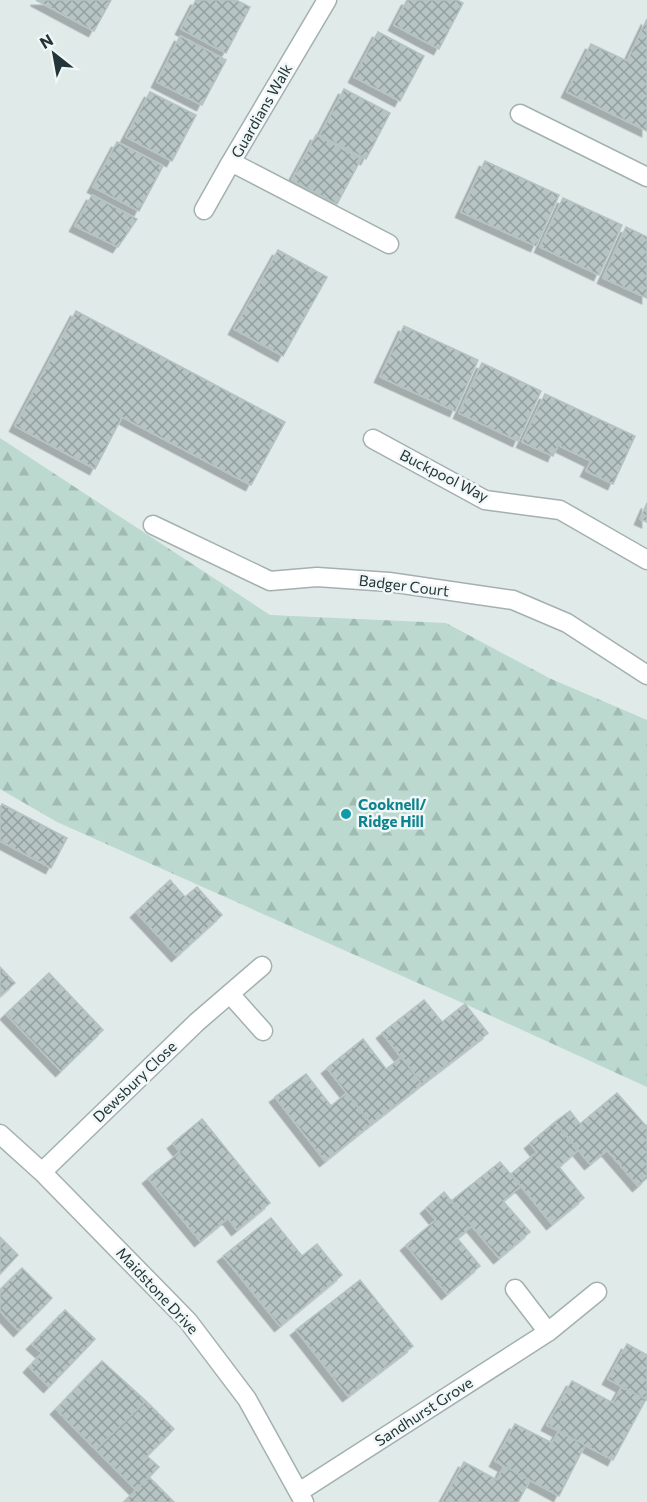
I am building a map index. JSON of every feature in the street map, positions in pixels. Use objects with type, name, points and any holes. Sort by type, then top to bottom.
[{"type":"street","name":"Guardians Walk","points":[[327,0],[231,162],[389,244]]},
{"type":"street","points":[[520,114],[647,177]]},
{"type":"street","points":[[204,210],[231,162]]},
{"type":"street","name":"Buckpool Way","points":[[373,440],[485,500],[560,510],[647,560]]},
{"type":"street","name":"Badger Court","points":[[153,525],[270,581],[317,577],[379,582],[513,600],[567,623],[647,675]]},
{"type":"street","name":"Dewsbury Close","points":[[42,1172],[196,1022],[262,966]]},
{"type":"street","points":[[230,994],[263,1031]]},
{"type":"street","name":"Maidstone Drive","points":[[0,1134],[42,1172],[188,1321],[247,1399],[302,1497]]},
{"type":"street","points":[[515,1289],[548,1332]]},
{"type":"street","name":"Sandhurst Grove","points":[[302,1497],[548,1332],[597,1292]]},
{"type":"green space","points":[[0,438],[270,615],[446,623],[549,678],[647,720],[647,1087],[57,822],[0,789]]},
{"type":"building","points":[[36,0],[111,0],[94,31]]},
{"type":"building","points":[[196,0],[236,0],[250,7],[226,53],[181,29]]},
{"type":"building","points":[[407,0],[457,0],[463,3],[439,49],[394,25]]},
{"type":"building","points":[[647,19],[647,131],[567,92],[591,44],[627,61]]},
{"type":"building","points":[[378,32],[424,56],[400,101],[354,77]]},
{"type":"building","points":[[180,36],[226,60],[202,105],[157,82]]},
{"type":"building","points":[[344,89],[390,113],[366,159],[320,135]]},
{"type":"building","points":[[150,92],[196,115],[172,161],[126,137]]},
{"type":"building","points":[[316,135],[361,159],[337,204],[292,180]]},
{"type":"building","points":[[117,142],[163,166],[139,211],[93,187]]},
{"type":"building","points":[[485,161],[559,195],[536,246],[461,212]]},
{"type":"building","points":[[92,195],[137,219],[118,247],[75,226]]},
{"type":"building","points":[[563,198],[622,225],[599,275],[540,247]]},
{"type":"building","points":[[626,227],[647,237],[647,298],[603,278]]},
{"type":"building","points":[[278,250],[327,277],[283,356],[234,329]]},
{"type":"building","points":[[76,311],[285,422],[251,485],[122,417],[95,469],[15,426]]},
{"type":"building","points":[[404,326],[478,360],[455,411],[380,377]]},
{"type":"building","points":[[482,363],[541,391],[518,441],[459,413]]},
{"type":"building","points":[[545,394],[635,436],[613,484],[586,471],[591,461],[558,445],[553,456],[522,442]]},
{"type":"building","points":[[647,503],[647,522],[640,519]]},
{"type":"building","points":[[2,804],[67,838],[51,868],[0,841]]},
{"type":"building","points":[[170,880],[185,897],[197,887],[222,915],[177,956],[136,912]]},
{"type":"building","points":[[0,967],[15,983],[0,996]]},
{"type":"building","points":[[49,973],[103,1030],[61,1071],[6,1014]]},
{"type":"building","points":[[424,1000],[442,1022],[465,1004],[488,1033],[422,1084],[382,1033]]},
{"type":"building","points":[[363,1039],[386,1069],[402,1057],[422,1084],[371,1124],[327,1068]]},
{"type":"building","points":[[306,1074],[331,1106],[347,1093],[371,1124],[325,1161],[275,1097]]},
{"type":"building","points":[[617,1093],[647,1125],[647,1178],[638,1186],[607,1150],[590,1164],[555,1122],[570,1111],[580,1124]]},
{"type":"building","points":[[202,1119],[270,1203],[237,1230],[228,1218],[200,1241],[148,1178],[180,1152],[173,1143]]},
{"type":"building","points":[[555,1122],[578,1150],[559,1167],[584,1198],[552,1224],[511,1174],[537,1152],[530,1143]]},
{"type":"building","points":[[500,1162],[521,1186],[503,1201],[530,1232],[499,1258],[451,1201]]},
{"type":"building","points":[[444,1192],[472,1226],[457,1238],[480,1266],[447,1294],[406,1245],[436,1220],[426,1208]]},
{"type":"building","points":[[271,1218],[302,1256],[317,1244],[342,1275],[280,1326],[223,1256]]},
{"type":"building","points":[[0,1237],[18,1255],[0,1274]]},
{"type":"building","points":[[22,1268],[52,1298],[19,1331],[0,1311],[0,1290]]},
{"type":"building","points":[[360,1280],[413,1346],[348,1396],[296,1330]]},
{"type":"building","points":[[65,1310],[95,1339],[49,1387],[29,1367],[42,1353],[32,1344]]},
{"type":"building","points":[[627,1344],[647,1355],[647,1400],[608,1379]]},
{"type":"building","points":[[102,1361],[146,1401],[96,1450],[56,1409]]},
{"type":"building","points":[[572,1381],[613,1403],[622,1387],[646,1399],[613,1460],[547,1425]]},
{"type":"building","points":[[146,1401],[174,1429],[147,1456],[159,1467],[136,1490],[96,1450]]},
{"type":"building","points":[[515,1424],[552,1443],[559,1431],[585,1445],[559,1496],[495,1461]]},
{"type":"building","points":[[464,1462],[497,1480],[504,1466],[530,1480],[518,1502],[442,1502]]},
{"type":"building","points":[[149,1477],[174,1502],[124,1502]]},
{"type":"place","name":"Cooknell/ Ridge Hill","points":[[346,814]]}]
